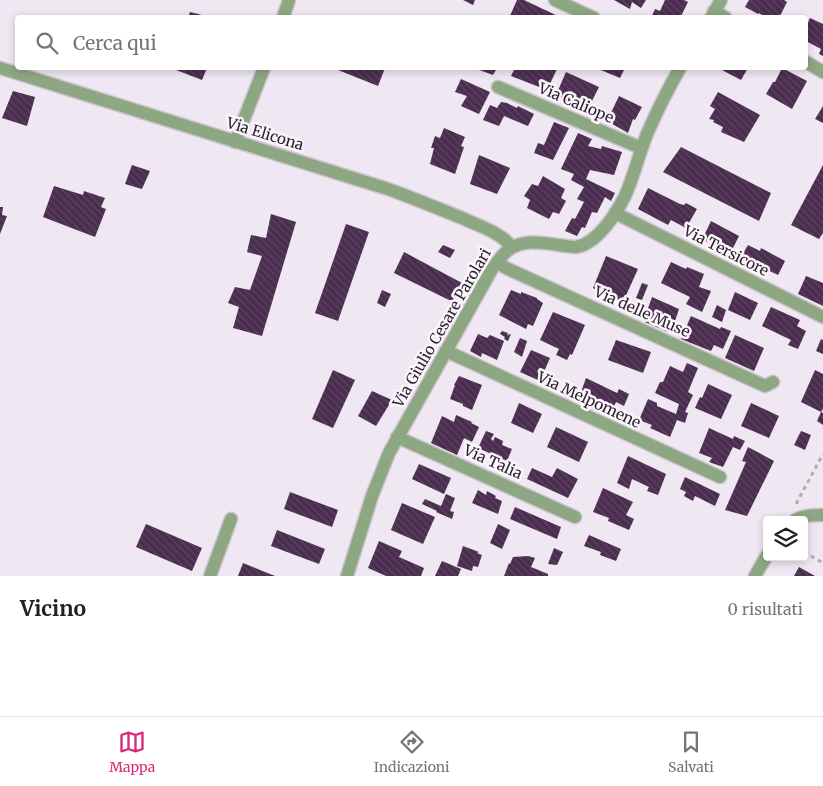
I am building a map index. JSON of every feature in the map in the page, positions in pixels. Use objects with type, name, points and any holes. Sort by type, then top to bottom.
[{"type":"street","points":[[283,15],[289,0]]},
{"type":"street","points":[[555,0],[588,15]]},
{"type":"street","points":[[712,14],[721,0]]},
{"type":"street","points":[[808,63],[823,72]]},
{"type":"street","name":"Via Elicona","points":[[0,68],[388,189],[493,232],[506,240],[512,247]]},
{"type":"street","points":[[235,142],[263,70]]},
{"type":"street","name":"Via Giulio Cesare Parolari","points":[[352,574],[374,489],[388,453],[492,269],[505,252],[523,243],[583,246],[596,236],[615,213],[624,196],[655,115],[679,70]]},
{"type":"street","name":"Via Caliope","points":[[498,87],[642,148]]},
{"type":"street","name":"Via Tersicore","points":[[615,213],[823,317]]},
{"type":"street","name":"Via delle Muse","points":[[498,262],[506,268],[766,386],[773,382]]},
{"type":"street","name":"Via Melpomene","points":[[446,351],[720,477]]},
{"type":"street","name":"Via Talia","points":[[397,436],[575,517]]},
{"type":"street","points":[[806,516],[823,515]]},
{"type":"street","points":[[210,576],[230,519]]},
{"type":"street","points":[[755,576],[764,561]]},
{"type":"path","points":[[797,516],[797,502],[823,454]]},
{"type":"path","points":[[808,554],[823,563]]},
{"type":"building","points":[[463,0],[475,0],[473,5]]},
{"type":"building","points":[[517,0],[524,0],[556,15],[510,15]]},
{"type":"building","points":[[614,0],[646,0],[641,8],[632,2],[630,9]]},
{"type":"building","points":[[665,0],[684,0],[688,2],[682,15],[652,15],[655,9],[660,11]]},
{"type":"building","points":[[749,0],[784,0],[787,2],[780,15],[762,15],[745,7]]},
{"type":"building","points":[[190,12],[202,15],[189,15]]},
{"type":"building","points":[[810,18],[823,24],[823,56],[819,54],[821,49],[808,42],[808,22]]},
{"type":"building","points":[[176,70],[206,70],[202,80]]},
{"type":"building","points":[[338,70],[384,70],[378,86]]},
{"type":"building","points":[[479,70],[496,70],[493,75]]},
{"type":"building","points":[[514,70],[557,70],[547,90],[511,76]]},
{"type":"building","points":[[601,70],[624,70],[620,78]]},
{"type":"building","points":[[722,70],[747,70],[741,80]]},
{"type":"building","points":[[781,70],[786,70],[807,81],[792,109],[766,94],[773,82],[775,82]]},
{"type":"building","points":[[566,72],[599,87],[587,111],[556,95]]},
{"type":"building","points":[[461,79],[490,92],[479,114],[461,106],[467,96],[455,92]]},
{"type":"building","points":[[13,91],[35,97],[27,126],[2,118]]},
{"type":"building","points":[[718,92],[760,115],[744,142],[721,132],[723,127],[713,122],[714,120],[709,119],[715,109],[710,106]]},
{"type":"building","points":[[619,96],[642,107],[635,120],[633,119],[628,133],[607,121]]},
{"type":"building","points":[[501,102],[517,108],[518,106],[534,114],[528,126],[504,116],[499,126],[483,120],[490,105],[497,108]]},
{"type":"building","points":[[823,106],[823,123],[815,119]]},
{"type":"building","points":[[554,122],[569,128],[553,160],[534,153],[538,143],[544,145]]},
{"type":"building","points":[[444,128],[465,137],[461,146],[464,147],[455,174],[430,164],[434,148],[431,148],[435,136],[440,138]]},
{"type":"building","points":[[578,133],[592,139],[588,146],[601,149],[602,146],[622,152],[614,175],[590,170],[586,179],[615,193],[611,201],[605,197],[597,213],[592,212],[585,228],[582,227],[577,236],[565,231],[572,218],[575,219],[584,202],[577,199],[584,187],[571,180],[574,174],[561,169]]},
{"type":"building","points":[[681,147],[771,193],[759,221],[663,172]]},
{"type":"building","points":[[479,155],[510,168],[497,194],[470,184]]},
{"type":"building","points":[[132,165],[150,171],[142,189],[125,184]]},
{"type":"building","points":[[823,165],[823,233],[819,239],[791,225]]},
{"type":"building","points":[[543,176],[565,189],[561,198],[566,201],[559,214],[553,212],[549,219],[527,208],[530,200],[524,196],[532,184],[538,186]]},
{"type":"building","points":[[54,186],[83,195],[84,191],[105,198],[101,207],[106,209],[95,237],[43,217]]},
{"type":"building","points":[[648,188],[680,204],[684,205],[686,203],[697,209],[686,228],[671,220],[668,225],[638,209]]},
{"type":"building","points":[[0,207],[3,207],[2,215],[7,216],[0,234]]},
{"type":"building","points":[[271,214],[296,222],[262,336],[233,328],[239,307],[228,303],[235,287],[250,290],[262,256],[247,252],[251,235],[266,238]]},
{"type":"building","points":[[711,221],[739,236],[728,258],[714,250],[716,245],[702,240]]},
{"type":"building","points":[[346,224],[369,232],[338,321],[315,313]]},
{"type":"building","points":[[443,245],[455,250],[450,258],[438,252]]},
{"type":"building","points":[[748,245],[760,251],[761,248],[785,261],[778,275],[741,257]]},
{"type":"building","points":[[404,252],[462,283],[453,300],[449,300],[394,273]]},
{"type":"building","points":[[606,256],[638,269],[623,302],[593,288]]},
{"type":"building","points":[[671,262],[704,274],[699,287],[711,291],[702,312],[686,304],[690,297],[661,283]]},
{"type":"building","points":[[806,276],[823,283],[823,306],[798,294]]},
{"type":"building","points":[[642,283],[648,285],[642,300],[636,298]]},
{"type":"building","points":[[382,290],[391,294],[385,307],[377,303]]},
{"type":"building","points":[[511,290],[537,298],[543,303],[533,326],[528,324],[526,329],[499,315]]},
{"type":"building","points":[[735,292],[758,303],[750,320],[728,310]]},
{"type":"building","points":[[652,297],[679,309],[675,321],[672,320],[668,332],[645,322]]},
{"type":"building","points":[[717,305],[726,310],[722,322],[712,317]]},
{"type":"building","points":[[771,307],[800,320],[797,326],[806,331],[798,349],[788,345],[791,340],[762,326]]},
{"type":"building","points":[[553,312],[585,325],[572,355],[570,354],[567,360],[556,355],[559,349],[540,340]]},
{"type":"building","points":[[691,316],[720,329],[721,327],[731,331],[723,349],[714,345],[711,351],[681,339]]},
{"type":"building","points":[[502,331],[508,333],[507,335],[511,334],[508,341],[500,334]]},
{"type":"building","points":[[478,334],[487,338],[490,335],[504,341],[497,360],[482,353],[481,357],[470,351]]},
{"type":"building","points":[[735,335],[764,348],[754,371],[725,358]]},
{"type":"building","points":[[520,338],[527,341],[522,357],[514,352]]},
{"type":"building","points":[[821,339],[823,340],[823,354],[816,351]]},
{"type":"building","points":[[616,340],[651,352],[643,373],[608,360]]},
{"type":"building","points":[[531,350],[550,358],[540,381],[520,372]]},
{"type":"building","points":[[687,363],[698,368],[688,392],[693,395],[685,412],[688,413],[685,423],[677,420],[670,437],[650,428],[652,425],[639,420],[648,399],[657,403],[657,406],[676,414],[679,404],[655,393],[660,382],[663,382],[670,366],[683,372]]},
{"type":"building","points":[[333,370],[355,380],[333,428],[312,419]]},
{"type":"building","points":[[815,370],[823,374],[823,409],[821,412],[801,402]]},
{"type":"building","points":[[459,376],[482,385],[472,410],[450,399]]},
{"type":"building","points":[[586,378],[617,393],[619,389],[629,394],[624,406],[616,402],[612,411],[580,395]]},
{"type":"building","points":[[708,384],[732,395],[721,419],[695,408]]},
{"type":"building","points":[[372,391],[392,400],[376,426],[358,416]]},
{"type":"building","points":[[519,403],[542,414],[533,433],[511,423]]},
{"type":"building","points":[[751,403],[779,416],[769,438],[741,426]]},
{"type":"building","points":[[821,412],[823,413],[823,425],[817,421]]},
{"type":"building","points":[[456,415],[479,427],[472,442],[464,438],[457,455],[431,443],[442,416],[454,422]]},
{"type":"building","points":[[556,427],[588,442],[579,462],[547,447]]},
{"type":"building","points":[[709,428],[733,439],[734,436],[745,441],[740,450],[733,447],[723,467],[709,462],[712,458],[699,453]]},
{"type":"building","points":[[486,431],[494,434],[491,439],[493,441],[495,437],[503,441],[502,445],[512,449],[507,461],[478,448]]},
{"type":"building","points":[[801,431],[811,435],[805,450],[794,445]]},
{"type":"building","points":[[748,447],[774,461],[747,516],[725,510],[746,462],[742,461]]},
{"type":"building","points":[[628,456],[666,474],[658,495],[647,491],[649,487],[632,479],[629,489],[617,483]]},
{"type":"building","points":[[419,464],[451,478],[444,494],[412,479]]},
{"type":"building","points":[[532,468],[552,477],[557,468],[578,479],[568,498],[527,479]]},
{"type":"building","points":[[685,477],[720,494],[715,506],[695,496],[693,501],[684,496],[686,492],[680,489]]},
{"type":"building","points":[[603,488],[633,502],[626,515],[634,519],[629,530],[608,521],[609,518],[593,512]]},
{"type":"building","points":[[478,490],[486,495],[487,491],[502,501],[498,514],[472,503]]},
{"type":"building","points":[[290,492],[338,510],[332,527],[284,509]]},
{"type":"building","points":[[446,494],[455,498],[450,511],[454,512],[452,519],[422,504],[425,499],[441,506]]},
{"type":"building","points":[[402,503],[435,517],[423,544],[391,530]]},
{"type":"building","points":[[515,507],[561,527],[557,539],[510,519]]},
{"type":"building","points":[[146,524],[202,548],[192,571],[136,547]]},
{"type":"building","points":[[498,524],[510,530],[502,549],[490,543]]},
{"type":"building","points":[[277,530],[325,549],[319,564],[271,546]]},
{"type":"building","points":[[589,535],[621,549],[616,561],[600,555],[601,552],[584,546]]},
{"type":"building","points":[[379,541],[402,551],[399,557],[424,568],[421,576],[386,576],[368,568]]},
{"type":"building","points":[[463,546],[482,555],[478,567],[473,566],[472,571],[457,566]]},
{"type":"building","points":[[554,548],[563,552],[557,565],[548,564]]},
{"type":"building","points":[[528,556],[535,558],[531,567],[548,574],[548,576],[504,576],[513,557]]},
{"type":"building","points":[[442,561],[461,569],[458,576],[435,576]]},
{"type":"building","points":[[243,563],[275,576],[238,576]]},
{"type":"building","points":[[799,567],[815,576],[794,576]]}]
